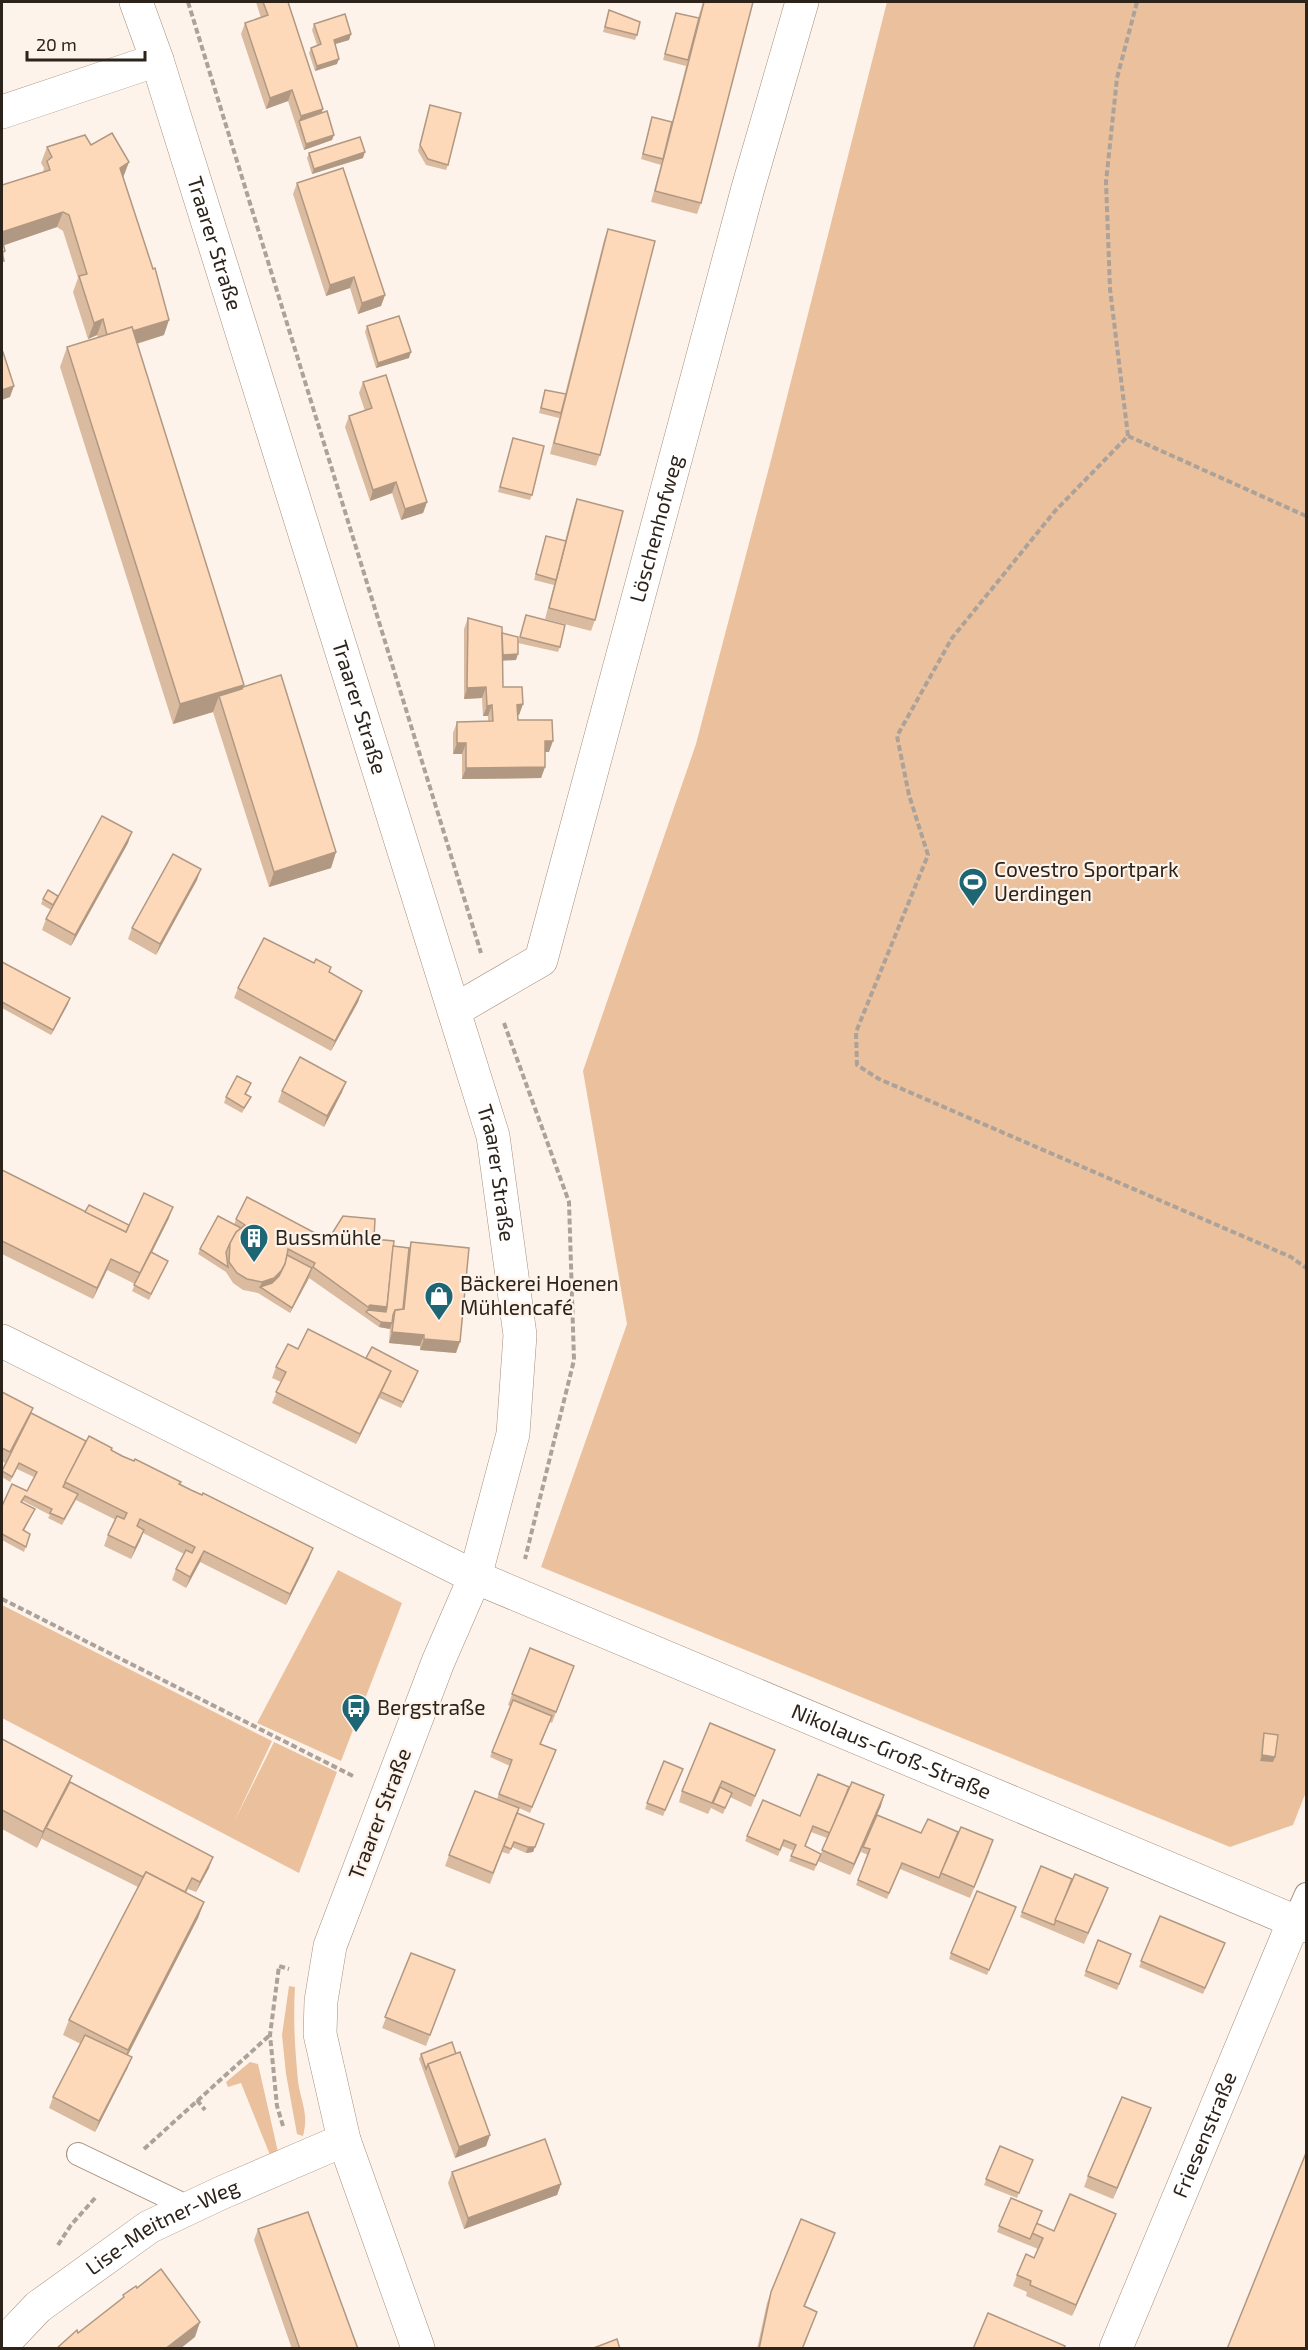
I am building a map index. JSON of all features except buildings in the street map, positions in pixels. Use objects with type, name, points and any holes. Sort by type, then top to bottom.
[{"type":"street","name":"Traarer Straße","points":[[136,2],[157,60],[493,1136],[520,1335],[513,1434],[475,1577],[438,1662],[330,1946],[321,2001],[320,2034],[344,2140],[418,2349]]},
{"type":"street","name":"Löschenhofweg","points":[[455,1010],[541,960],[742,211],[802,2]]},
{"type":"street","points":[[2,112],[157,60]]},
{"type":"street","points":[[2,1341],[475,1577]]},
{"type":"street","name":"Nikolaus-Groß-Straße","points":[[475,1577],[1302,1914]]},
{"type":"street","name":"Friesenstraße","points":[[1116,2349],[1302,1914]]},
{"type":"street","name":"Lise-Meitner-Weg","points":[[2,2344],[38,2307],[149,2227],[344,2140]]},
{"type":"lane","points":[[78,2154],[178,2202],[183,2211]]},
{"type":"path","points":[[1128,436],[1110,289],[1106,182],[1117,78],[1137,2]]},
{"type":"path","points":[[1128,436],[1306,516]]},
{"type":"path","points":[[1128,436],[1055,512],[952,638],[897,736],[909,795],[928,855],[856,1032],[857,1065],[879,1079],[1291,1257],[1306,1268]]},
{"type":"path","points":[[2,1599],[388,1793]]},
{"type":"path","points":[[197,2100],[205,2110]]},
{"type":"shaded area","name":"Covestro Sportpark Uerdingen","points":[[887,2],[1306,2],[1306,1792],[1293,1825],[1230,1847],[541,1567],[627,1324],[583,1071],[696,744],[771,460]]},
{"type":"shaded area","points":[[338,1570],[402,1603],[341,1761],[257,1723]]},
{"type":"shaded area","points":[[2,1605],[272,1741],[234,1822],[274,1742],[337,1772],[299,1873],[2,1718]]},
{"type":"shaded area","points":[[289,1986],[295,1987],[296,2057],[305,2114],[303,2136],[297,2134],[286,2074],[282,2035]]},
{"type":"shaded area","points":[[250,2062],[258,2064],[278,2152],[270,2155],[241,2083],[228,2087],[226,2082]]},
{"type":"place","name":"Covestro Sportpark Uerdingen","points":[[973,908]]},
{"type":"place","name":"Bussmühle","points":[[254,1264]]},
{"type":"place","name":"Bäckerei Hoenen Mühlencafé","points":[[439,1322]]},
{"type":"place","name":"Bergstraße","points":[[356,1734]]}]
